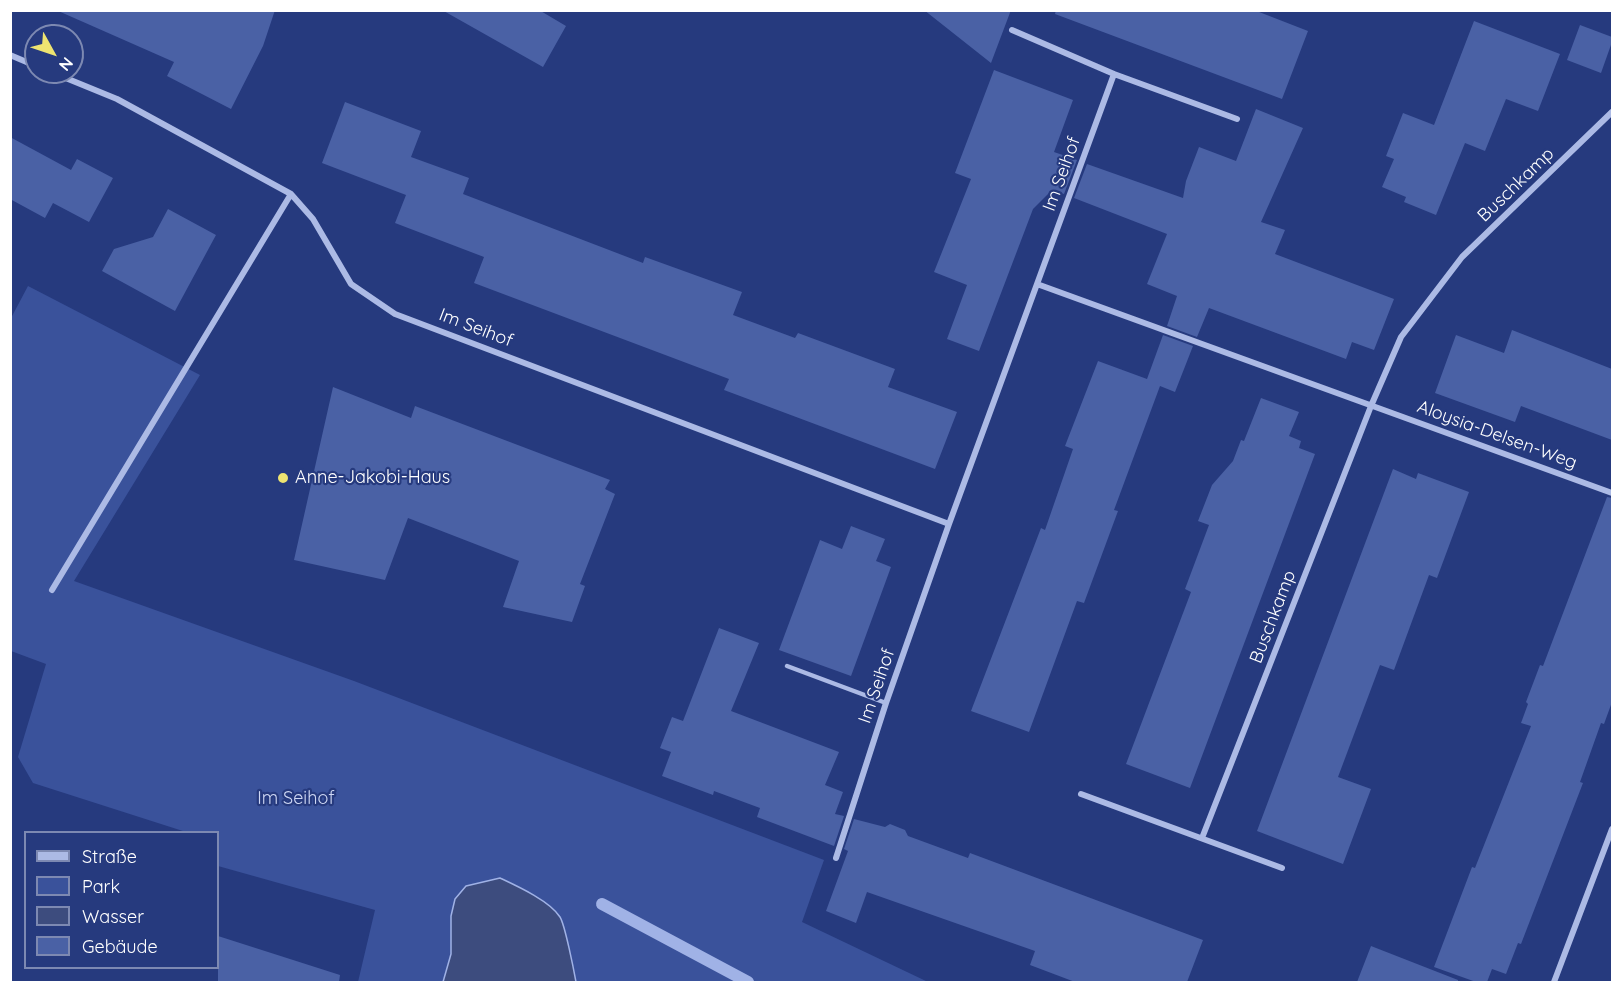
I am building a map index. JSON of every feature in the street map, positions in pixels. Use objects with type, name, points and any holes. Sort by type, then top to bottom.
[{"type":"street","points":[[1012,30],[1114,74],[1237,119]]},
{"type":"street","points":[[10,55],[24,61]]},
{"type":"street","name":"Im Seihof","points":[[836,858],[886,703],[949,524],[1114,74]]},
{"type":"street","name":"Im Seihof","points":[[80,84],[117,99],[291,194],[313,219],[351,284],[395,314],[949,524]]},
{"type":"street","name":"Buschkamp","points":[[1202,838],[1371,406],[1401,337],[1462,257],[1612,112]]},
{"type":"street","points":[[52,590],[291,194]]},
{"type":"street","points":[[1037,284],[1371,406]]},
{"type":"street","name":"Aloysia-Delsen-Weg","points":[[1371,406],[1612,493]]},
{"type":"street","points":[[1081,794],[1282,868]]},
{"type":"street","points":[[1554,982],[1612,829]]},
{"type":"lane","points":[[787,666],[886,703]]},
{"type":"green space","points":[[28,286],[200,375],[74,581],[354,681],[824,860],[802,922],[928,982],[576,982],[560,918],[544,903],[500,878],[466,886],[451,916],[451,954],[443,982],[358,982],[375,910],[219,866],[219,831],[183,831],[33,783],[18,757],[46,664],[11,651],[10,320]]},
{"type":"water","points":[[500,878],[549,905],[560,917],[576,982],[443,982],[451,954],[451,916],[455,899],[466,886]]},
{"type":"building","points":[[56,10],[275,10],[263,46],[231,109],[167,76],[174,62]]},
{"type":"building","points":[[442,10],[539,10],[566,26],[543,67]]},
{"type":"building","points":[[924,10],[1011,10],[991,63]]},
{"type":"building","points":[[1056,10],[1254,10],[1308,31],[1282,99],[1055,14]]},
{"type":"building","points":[[1474,21],[1560,54],[1538,111],[1506,99],[1485,151],[1465,143],[1436,215],[1404,202],[1406,197],[1382,187],[1394,159],[1386,156],[1403,113],[1434,125]]},
{"type":"building","points":[[1580,25],[1612,37],[1601,73],[1567,60]]},
{"type":"building","points":[[994,70],[1073,100],[1054,152],[1077,160],[1064,194],[1052,190],[1033,209],[979,351],[947,339],[967,285],[934,272],[971,179],[955,173]]},
{"type":"building","points":[[345,102],[421,131],[411,157],[469,178],[463,194],[643,263],[645,257],[742,292],[733,315],[795,338],[798,333],[895,369],[888,387],[957,412],[935,469],[724,390],[729,379],[474,283],[484,257],[395,223],[406,195],[322,163]]},
{"type":"building","points":[[1256,109],[1303,128],[1261,222],[1285,230],[1275,254],[1394,299],[1374,350],[1352,342],[1346,359],[1209,308],[1197,337],[1167,326],[1177,296],[1147,284],[1167,234],[1074,198],[1087,164],[1183,198],[1186,181],[1199,147],[1236,161]]},
{"type":"building","points":[[10,137],[71,170],[77,159],[113,178],[89,222],[53,203],[45,218],[10,199]]},
{"type":"building","points":[[168,209],[216,235],[175,311],[102,271],[114,249],[153,237]]},
{"type":"building","points":[[1512,330],[1612,369],[1612,440],[1521,406],[1515,422],[1435,393],[1456,335],[1504,353]]},
{"type":"building","points":[[1163,335],[1193,346],[1175,392],[1160,386],[1114,510],[1118,511],[1084,603],[1077,601],[1029,732],[971,711],[1041,528],[1045,530],[1073,449],[1065,446],[1098,361],[1147,379]]},
{"type":"building","points":[[333,387],[411,418],[415,406],[610,480],[605,489],[615,494],[580,584],[585,586],[572,622],[503,607],[519,561],[408,518],[385,580],[294,560]]},
{"type":"building","points":[[1261,398],[1299,412],[1289,436],[1301,441],[1299,448],[1315,454],[1190,788],[1126,764],[1191,592],[1185,589],[1209,525],[1198,521],[1212,485],[1233,461],[1241,440],[1244,441]]},
{"type":"building","points":[[1393,469],[1416,479],[1418,473],[1469,492],[1437,578],[1429,575],[1394,670],[1380,665],[1338,777],[1371,789],[1343,864],[1257,831]]},
{"type":"building","points":[[1607,497],[1612,498],[1612,702],[1604,724],[1601,723],[1580,782],[1583,783],[1521,944],[1518,943],[1506,974],[1492,969],[1487,982],[1476,982],[1434,967],[1472,867],[1475,868],[1531,726],[1521,723],[1528,704],[1526,702],[1540,665],[1543,666]]},
{"type":"building","points":[[851,526],[885,539],[876,561],[891,567],[851,676],[779,650],[820,540],[842,549]]},
{"type":"building","points":[[719,628],[759,643],[731,711],[839,752],[825,785],[843,792],[835,814],[844,816],[834,846],[757,817],[760,808],[714,791],[713,795],[662,776],[671,752],[660,748],[672,717],[683,721]]},
{"type":"building","points":[[854,819],[885,827],[890,824],[905,830],[908,836],[968,858],[970,853],[1203,940],[1187,982],[1075,982],[1030,965],[1035,951],[867,892],[856,923],[826,911],[848,851],[844,849]]},
{"type":"building","points":[[219,936],[340,975],[339,982],[218,982]]},
{"type":"building","points":[[1371,946],[1458,980],[1458,982],[1357,982]]},
{"type":"waterway","points":[[602,904],[748,982]]},
{"type":"place","name":"Anne-Jakobi-Haus","points":[[283,478]]}]
